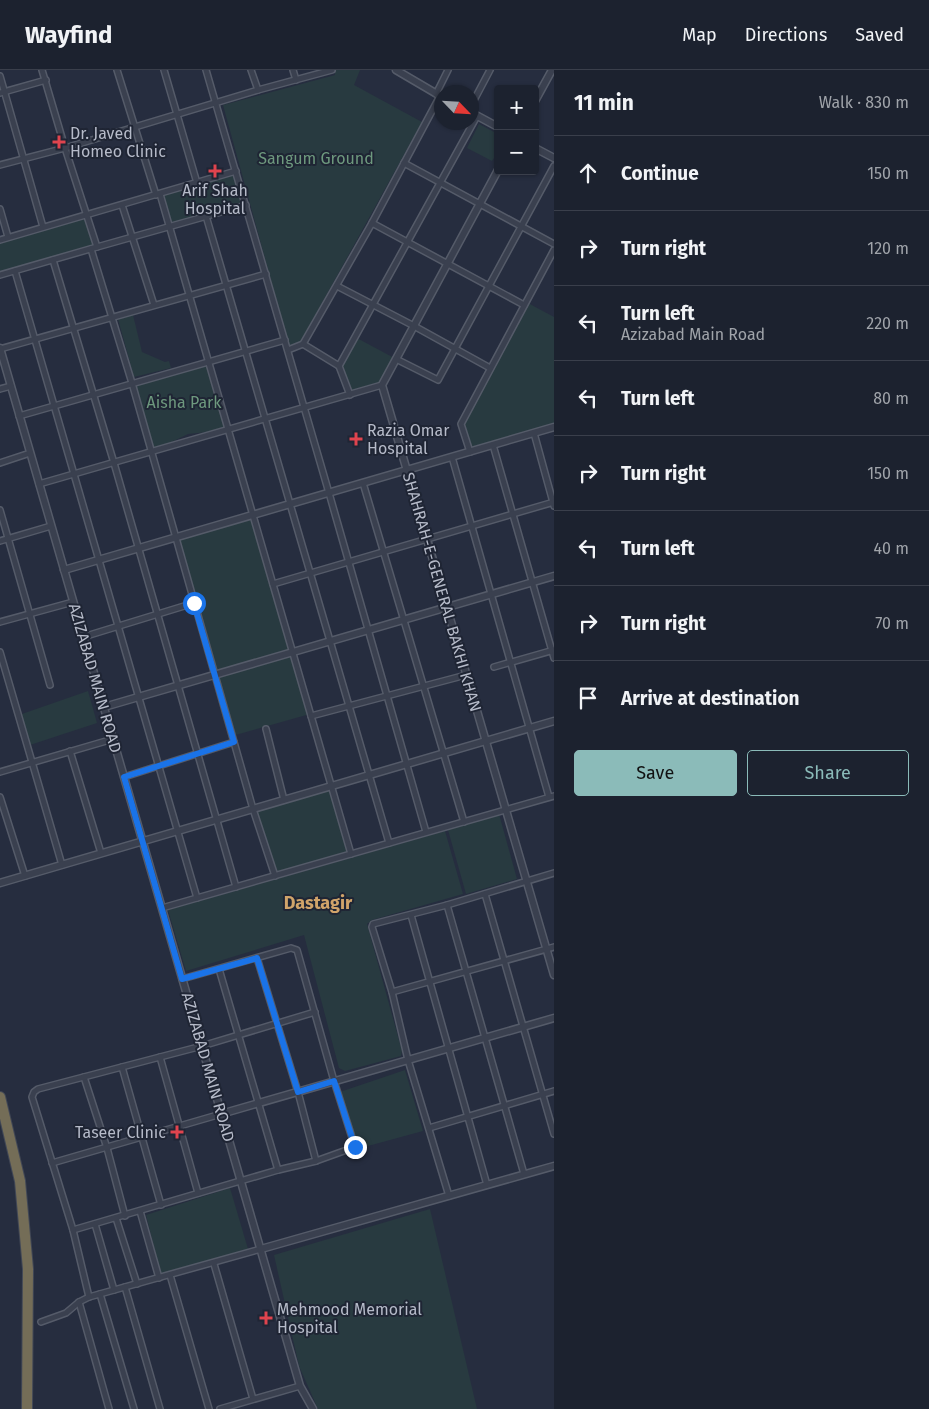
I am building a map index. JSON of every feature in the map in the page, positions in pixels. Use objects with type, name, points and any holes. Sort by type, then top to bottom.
[{"type":"highway","points":[[0,1097],[20,1181],[24,1220],[28,1269],[27,1409]]},
{"type":"street","points":[[42,70],[97,247]]},
{"type":"street","points":[[117,70],[169,227],[351,854]]},
{"type":"street","points":[[164,70],[197,183]]},
{"type":"street","points":[[206,70],[330,493],[426,832]]},
{"type":"street","points":[[251,70],[258,90]]},
{"type":"street","points":[[293,70],[296,80]]},
{"type":"street","points":[[0,165],[65,148],[258,90],[332,70]]},
{"type":"street","points":[[396,70],[434,93]]},
{"type":"street","points":[[443,85],[448,70]]},
{"type":"street","points":[[479,91],[490,70]]},
{"type":"street","points":[[539,93],[552,70]]},
{"type":"street","points":[[0,76],[2,93],[24,159],[43,227]]},
{"type":"street","points":[[2,93],[46,80]]},
{"type":"street","points":[[288,350],[303,344],[372,223],[434,106]]},
{"type":"street","points":[[479,117],[494,125]]},
{"type":"street","points":[[339,366],[441,183],[466,130]]},
{"type":"street","points":[[539,150],[554,158]]},
{"type":"street","points":[[404,163],[554,244]]},
{"type":"street","points":[[396,359],[438,380],[554,166]]},
{"type":"street","points":[[0,240],[236,171]]},
{"type":"street","points":[[39,484],[382,385],[495,175]]},
{"type":"street","points":[[0,275],[246,204]]},
{"type":"street","points":[[122,205],[154,305]]},
{"type":"street","points":[[0,209],[8,237]]},
{"type":"street","points":[[206,216],[389,843]]},
{"type":"street","points":[[372,223],[524,305]]},
{"type":"street","points":[[91,249],[132,383],[253,809],[275,876]]},
{"type":"street","points":[[470,452],[461,424],[554,250]]},
{"type":"street","points":[[53,260],[92,395],[114,463],[137,549],[236,887]]},
{"type":"street","points":[[15,270],[197,898]]},
{"type":"street","points":[[0,349],[266,274]]},
{"type":"street","points":[[337,286],[490,368]]},
{"type":"street","points":[[20,416],[285,340]]},
{"type":"street","points":[[303,344],[339,366],[350,395]]},
{"type":"street","name":"AZIZABAD MAIN ROAD","points":[[0,349],[300,1386],[313,1409]]},
{"type":"street","name":"SHAHRAH-E-GENERAL BAKHI KHAN","points":[[382,385],[554,975]]},
{"type":"street","points":[[0,389],[11,386]]},
{"type":"street","points":[[64,570],[554,427]]},
{"type":"street","points":[[273,584],[513,514],[554,504],[534,433]]},
{"type":"street","points":[[493,445],[554,658]]},
{"type":"street","points":[[0,463],[30,453]]},
{"type":"street","points":[[162,908],[551,796],[529,728],[452,457]]},
{"type":"street","points":[[363,483],[464,822]]},
{"type":"street","points":[[0,510],[50,685]]},
{"type":"street","points":[[0,541],[51,526]]},
{"type":"street","points":[[104,707],[554,576]]},
{"type":"street","points":[[0,622],[73,602]]},
{"type":"street","points":[[84,637],[194,603]]},
{"type":"street","points":[[494,667],[553,650]]},
{"type":"street","points":[[0,652],[62,865]]},
{"type":"street","points":[[311,716],[466,674]]},
{"type":"street","points":[[0,883],[554,721]]},
{"type":"street","points":[[266,729],[284,800]]},
{"type":"street","points":[[0,772],[113,739]]},
{"type":"street","points":[[124,777],[234,742]]},
{"type":"street","points":[[70,751],[101,853]]},
{"type":"street","points":[[0,797],[25,876]]},
{"type":"street","points":[[449,1196],[408,1060],[392,992],[372,925],[554,873]]},
{"type":"street","points":[[485,894],[554,1134]]},
{"type":"street","points":[[447,905],[524,1174]]},
{"type":"street","points":[[411,915],[487,1185]]},
{"type":"street","points":[[392,992],[429,980],[554,947]]},
{"type":"street","points":[[73,1230],[278,1170],[316,1161],[355,1147],[334,1081],[297,950],[290,948],[182,979]]},
{"type":"street","points":[[257,958],[298,1092],[316,1161]]},
{"type":"street","points":[[219,969],[278,1170]]},
{"type":"street","points":[[89,1297],[73,1230],[32,1097],[34,1092],[38,1089],[202,1046],[315,1012]]},
{"type":"street","points":[[52,1163],[554,1018]]},
{"type":"street","points":[[160,1057],[178,1127],[198,1193]]},
{"type":"street","points":[[122,1067],[161,1205]]},
{"type":"street","points":[[84,1077],[107,1148],[124,1216]]},
{"type":"street","points":[[429,1128],[554,1091]]},
{"type":"street","points":[[41,1322],[66,1313],[79,1302],[89,1297],[214,1264],[554,1166]]},
{"type":"street","points":[[140,1211],[159,1278]]},
{"type":"street","points":[[116,1218],[136,1284]]},
{"type":"street","points":[[95,1224],[114,1290]]},
{"type":"street","points":[[214,1264],[252,1400]]},
{"type":"street","points":[[170,1275],[209,1409]]},
{"type":"street","points":[[125,1287],[160,1409]]},
{"type":"street","points":[[100,1294],[134,1409]]},
{"type":"street","points":[[79,1302],[109,1409]]},
{"type":"street","points":[[220,1409],[300,1386]]},
{"type":"green space","name":"Sangum Ground","points":[[334,70],[360,70],[354,85],[422,122],[301,341],[289,346],[223,105],[335,75]]},
{"type":"green space","points":[[479,124],[494,132],[494,158],[492,161],[467,148],[476,130],[479,130]]},
{"type":"green space","points":[[236,171],[246,205],[169,227],[160,194]]},
{"type":"green space","points":[[87,215],[97,247],[0,275],[0,240]]},
{"type":"green space","points":[[526,302],[554,317],[554,427],[470,452],[461,424]]},
{"type":"green space","points":[[133,315],[142,352],[165,362],[169,361],[171,368],[134,377],[118,319]]},
{"type":"green space","points":[[355,337],[396,359],[382,385],[350,395],[339,366]]},
{"type":"green space","name":"Aisha Park","points":[[208,361],[228,430],[188,434],[151,452],[132,383]]},
{"type":"green space","points":[[253,515],[310,714],[232,736],[175,538]]},
{"type":"green space","points":[[88,691],[97,723],[27,746],[19,715]]},
{"type":"green space","points":[[331,786],[351,854],[275,876],[253,809]]},
{"type":"green space","points":[[499,814],[517,879],[466,894],[448,830]]},
{"type":"green space","points":[[445,831],[463,894],[372,920],[367,924],[402,1051],[401,1056],[345,1071],[339,1068],[304,935],[186,971],[168,910]]},
{"type":"green space","points":[[405,1070],[423,1131],[357,1149],[340,1092]]},
{"type":"green space","points":[[230,1188],[248,1249],[161,1275],[146,1215]]},
{"type":"green space","points":[[430,1209],[477,1409],[318,1409],[299,1366],[274,1255]]},
{"type":"place","name":"Dr. Javed Homeo Clinic","points":[[59,142]]},
{"type":"place","name":"Arif Shah Hospital","points":[[215,171]]},
{"type":"place","name":"Razia Omar Hospital","points":[[356,439]]},
{"type":"place","name":"Taseer Clinic","points":[[177,1132]]},
{"type":"place","name":"Mehmood Memorial Hospital","points":[[266,1318]]},
{"type":"district","name":"Dastagir","points":[[318,903]]},
{"type":"route","points":[[194,603],[234,742],[124,777],[182,979],[257,958],[298,1092],[334,1081],[355,1147]]}]
